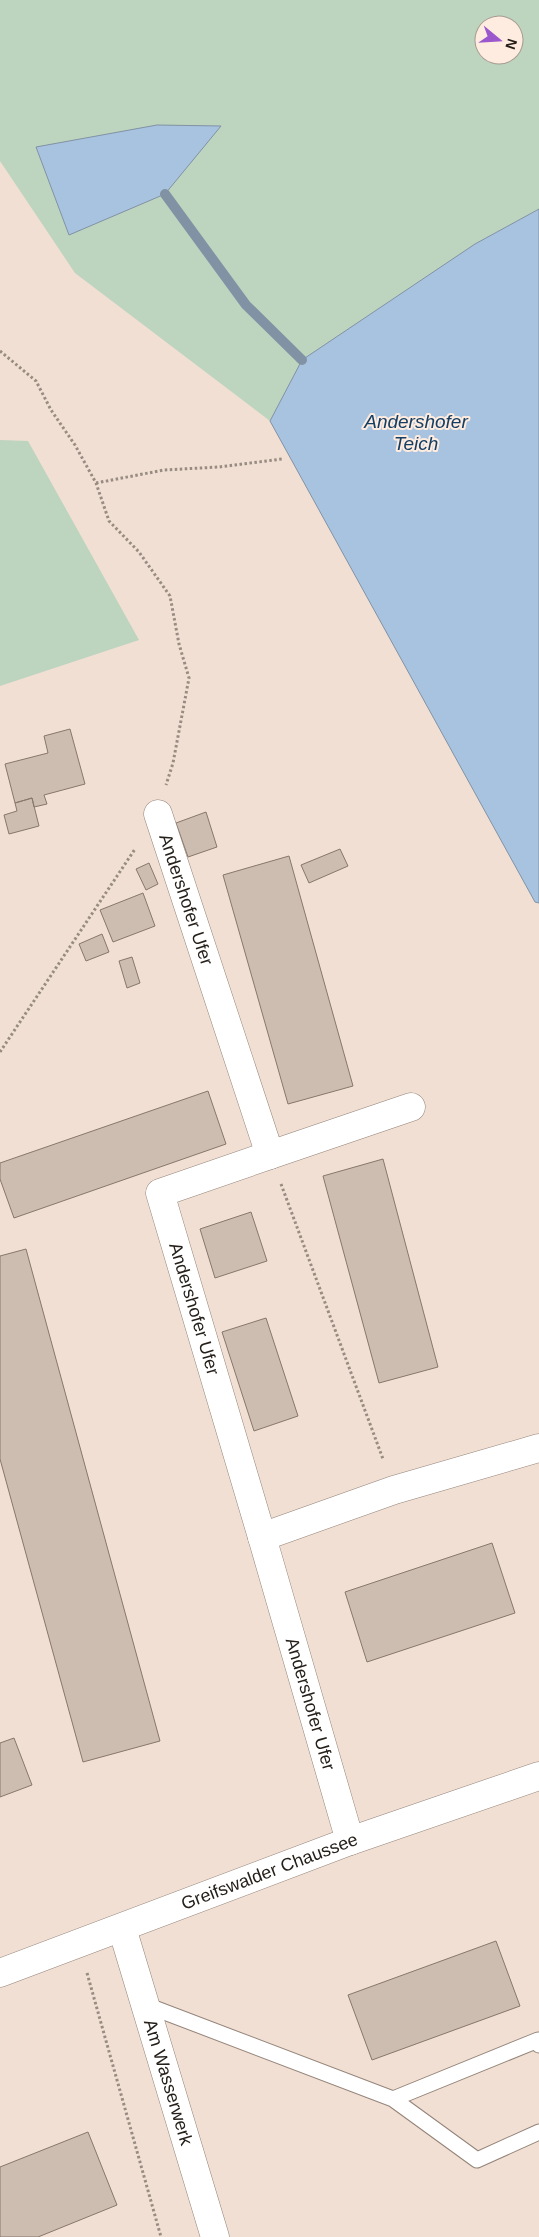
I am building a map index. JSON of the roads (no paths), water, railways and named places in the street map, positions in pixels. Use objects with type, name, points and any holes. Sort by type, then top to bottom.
[{"type":"street","name":"Andershofer Ufer","points":[[158,814],[270,1155]]},
{"type":"street","name":"Andershofer Ufer","points":[[350,1842],[160,1193],[411,1107]]},
{"type":"street","points":[[262,1537],[394,1490],[539,1448]]},
{"type":"street","name":"Greifswalder Chaussee","points":[[0,1972],[350,1842],[539,1776]]},
{"type":"street","name":"Am Wasserwerk","points":[[122,1928],[214,2237]]},
{"type":"lane","points":[[146,2005],[394,2099],[477,2160],[539,2132]]},
{"type":"lane","points":[[394,2099],[538,2040],[539,2045]]},
{"type":"water","points":[[157,125],[221,126],[165,194],[69,235],[36,147]]},
{"type":"water","name":"Andershofer Teich","points":[[539,209],[539,903],[535,902],[270,421],[302,360],[475,244]]},
{"type":"waterway","points":[[165,194],[246,305],[302,360]]}]
